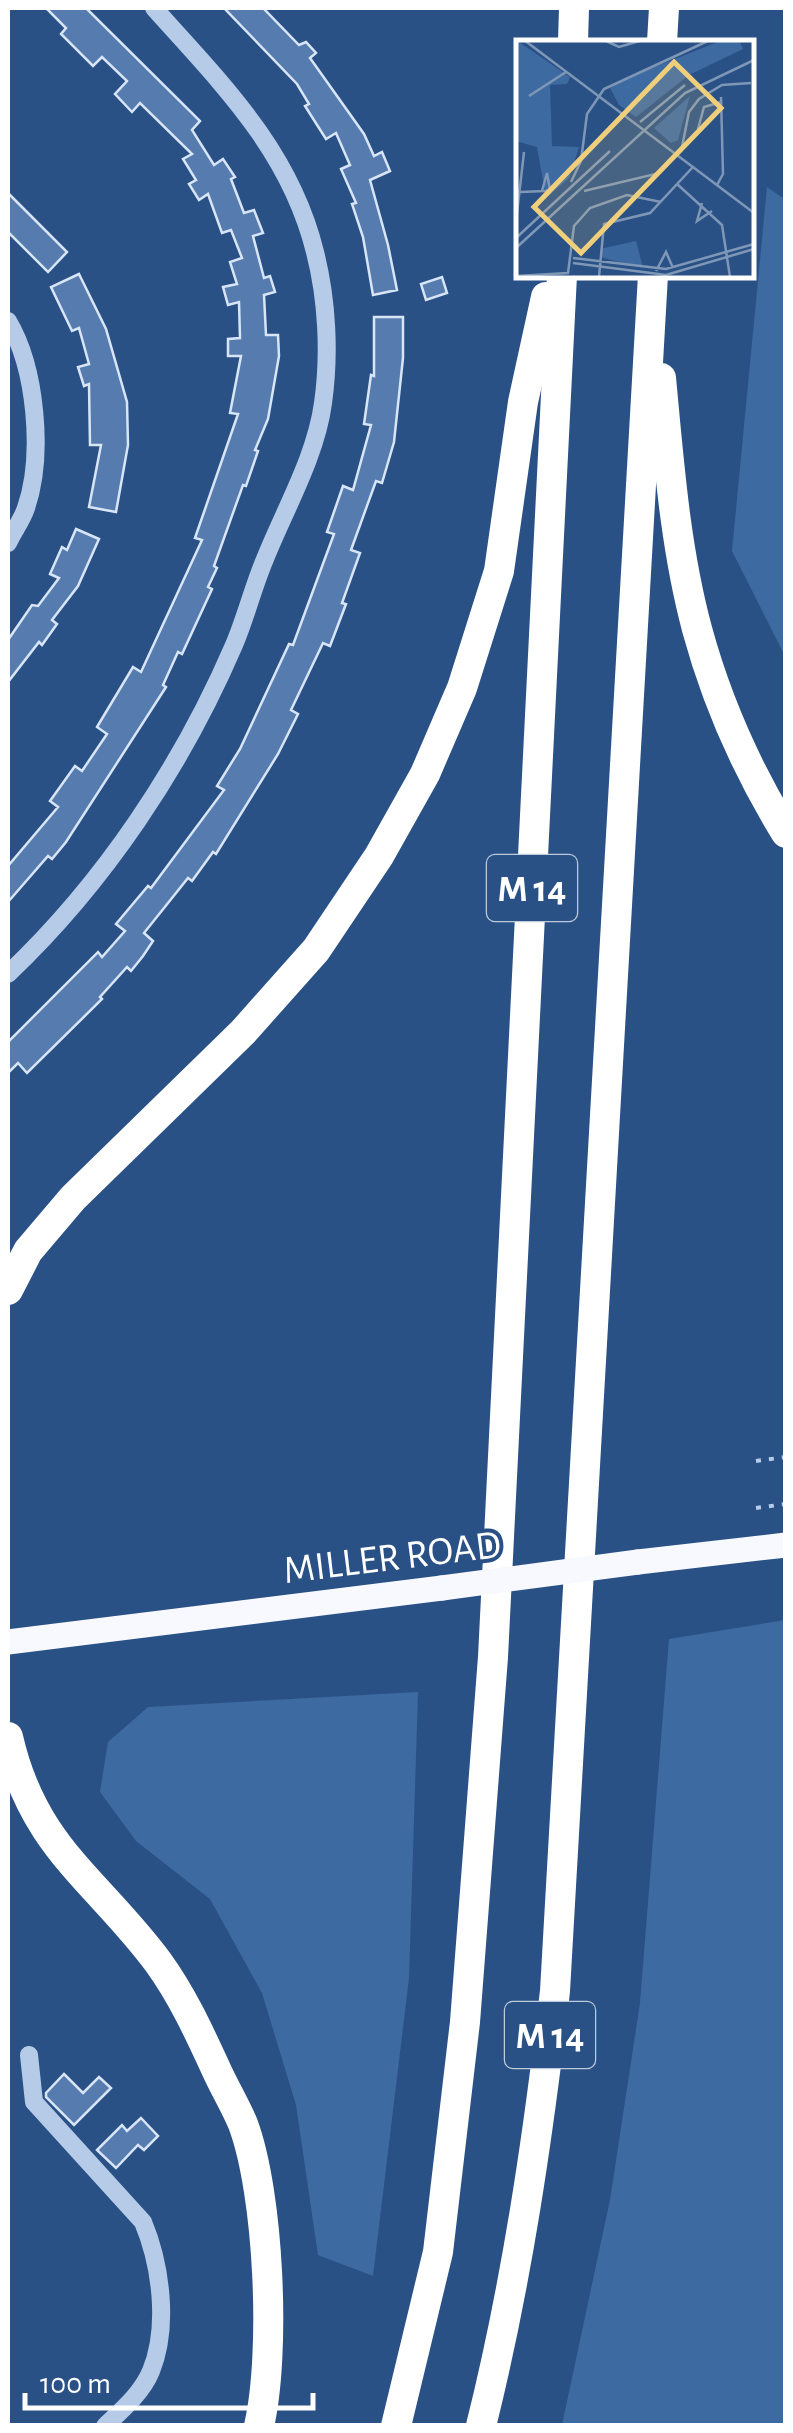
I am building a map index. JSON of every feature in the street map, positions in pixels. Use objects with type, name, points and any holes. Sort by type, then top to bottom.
[{"type":"highway","points":[[573,40],[574,8]]},
{"type":"highway","points":[[662,40],[664,8]]},
{"type":"highway","points":[[8,1290],[28,1252],[73,1198],[230,1045],[316,950],[378,856],[425,774],[462,688],[499,571],[523,402],[549,278]]},
{"type":"highway","name":"M 14","points":[[396,2426],[438,2252],[465,2022],[494,1658],[562,278]]},
{"type":"highway","points":[[652,279],[671,484],[684,572],[698,631],[726,710],[767,802],[786,833]]},
{"type":"highway","name":"M 14","points":[[480,2426],[500,2352],[533,2174],[555,1991],[652,279]]},
{"type":"highway","points":[[8,1738],[14,1766],[41,1825],[71,1866],[158,1963],[199,2030],[243,2125],[259,2198],[265,2269],[266,2394],[259,2426]]},
{"type":"main road","name":"MILLER ROAD","points":[[8,1642],[786,1545]]},
{"type":"street","points":[[8,974],[90,886],[160,789],[234,645],[305,464],[323,405],[327,339],[315,251],[284,170],[253,119],[154,8]]},
{"type":"street","points":[[8,321],[30,383],[37,444],[26,507],[8,543]]},
{"type":"street","points":[[29,2054],[34,2102],[143,2222],[152,2245],[160,2294],[158,2341],[151,2372],[136,2395],[105,2426]]},
{"type":"path","points":[[756,1461],[786,1458]]},
{"type":"path","points":[[756,1508],[786,1504]]},
{"type":"shaded area","points":[[767,187],[786,200],[785,656],[732,551]]},
{"type":"shaded area","points":[[785,1620],[785,2425],[562,2425],[610,2200],[640,2003],[669,1639]]},
{"type":"shaded area","points":[[418,1692],[409,1978],[373,2276],[318,2255],[296,2105],[262,1993],[210,1899],[136,1841],[100,1792],[108,1742],[148,1707]]},
{"type":"building","points":[[46,8],[86,8],[200,121],[192,130],[214,165],[223,159],[235,177],[231,179],[244,213],[254,210],[263,233],[253,236],[264,278],[270,276],[275,292],[264,295],[266,335],[278,335],[279,356],[268,419],[214,566],[217,568],[208,587],[212,589],[182,654],[178,652],[163,685],[166,687],[66,842],[52,859],[48,856],[8,902],[8,866],[58,807],[50,801],[75,766],[82,771],[107,734],[97,727],[133,667],[141,672],[202,540],[195,538],[238,414],[230,413],[241,356],[228,356],[228,339],[240,338],[239,302],[228,305],[223,287],[237,284],[230,262],[242,258],[231,230],[222,233],[208,194],[199,200],[189,184],[196,180],[183,159],[192,154],[140,103],[132,112],[115,94],[127,81],[102,57],[93,66],[61,34],[66,28]]},
{"type":"building","points":[[224,8],[263,8],[299,45],[306,42],[316,53],[310,58],[364,134],[374,156],[382,152],[390,171],[370,180],[397,290],[373,295],[363,237],[352,204],[356,203],[341,169],[350,165],[336,133],[326,139],[305,106],[309,104],[297,84]]},
{"type":"building","points":[[8,193],[67,252],[48,272],[8,232]]},
{"type":"building","points":[[79,274],[106,329],[127,402],[128,445],[116,512],[89,507],[101,445],[90,445],[89,384],[84,386],[78,367],[89,364],[79,328],[72,331],[51,287]]},
{"type":"building","points":[[442,277],[447,293],[426,300],[421,284]]},
{"type":"building","points":[[374,317],[403,317],[394,442],[382,483],[376,481],[351,550],[360,553],[342,603],[346,604],[330,646],[323,643],[291,710],[298,714],[216,854],[213,852],[192,881],[188,878],[144,933],[153,941],[131,971],[127,967],[102,999],[27,1073],[18,1063],[8,1073],[8,1042],[98,952],[102,957],[125,931],[116,924],[148,886],[151,888],[224,790],[217,786],[240,749],[289,644],[293,645],[334,534],[327,532],[343,486],[353,490],[371,425],[364,424],[371,375],[374,376]]},
{"type":"building","points":[[76,529],[99,539],[78,586],[52,620],[57,624],[8,682],[8,640],[32,605],[38,606],[59,578],[50,574],[62,547],[67,550]]},
{"type":"building","points":[[64,2074],[83,2093],[99,2077],[111,2088],[74,2125],[46,2097]]},
{"type":"building","points":[[141,2118],[158,2136],[144,2150],[138,2145],[116,2168],[97,2150],[122,2125],[127,2131]]}]
